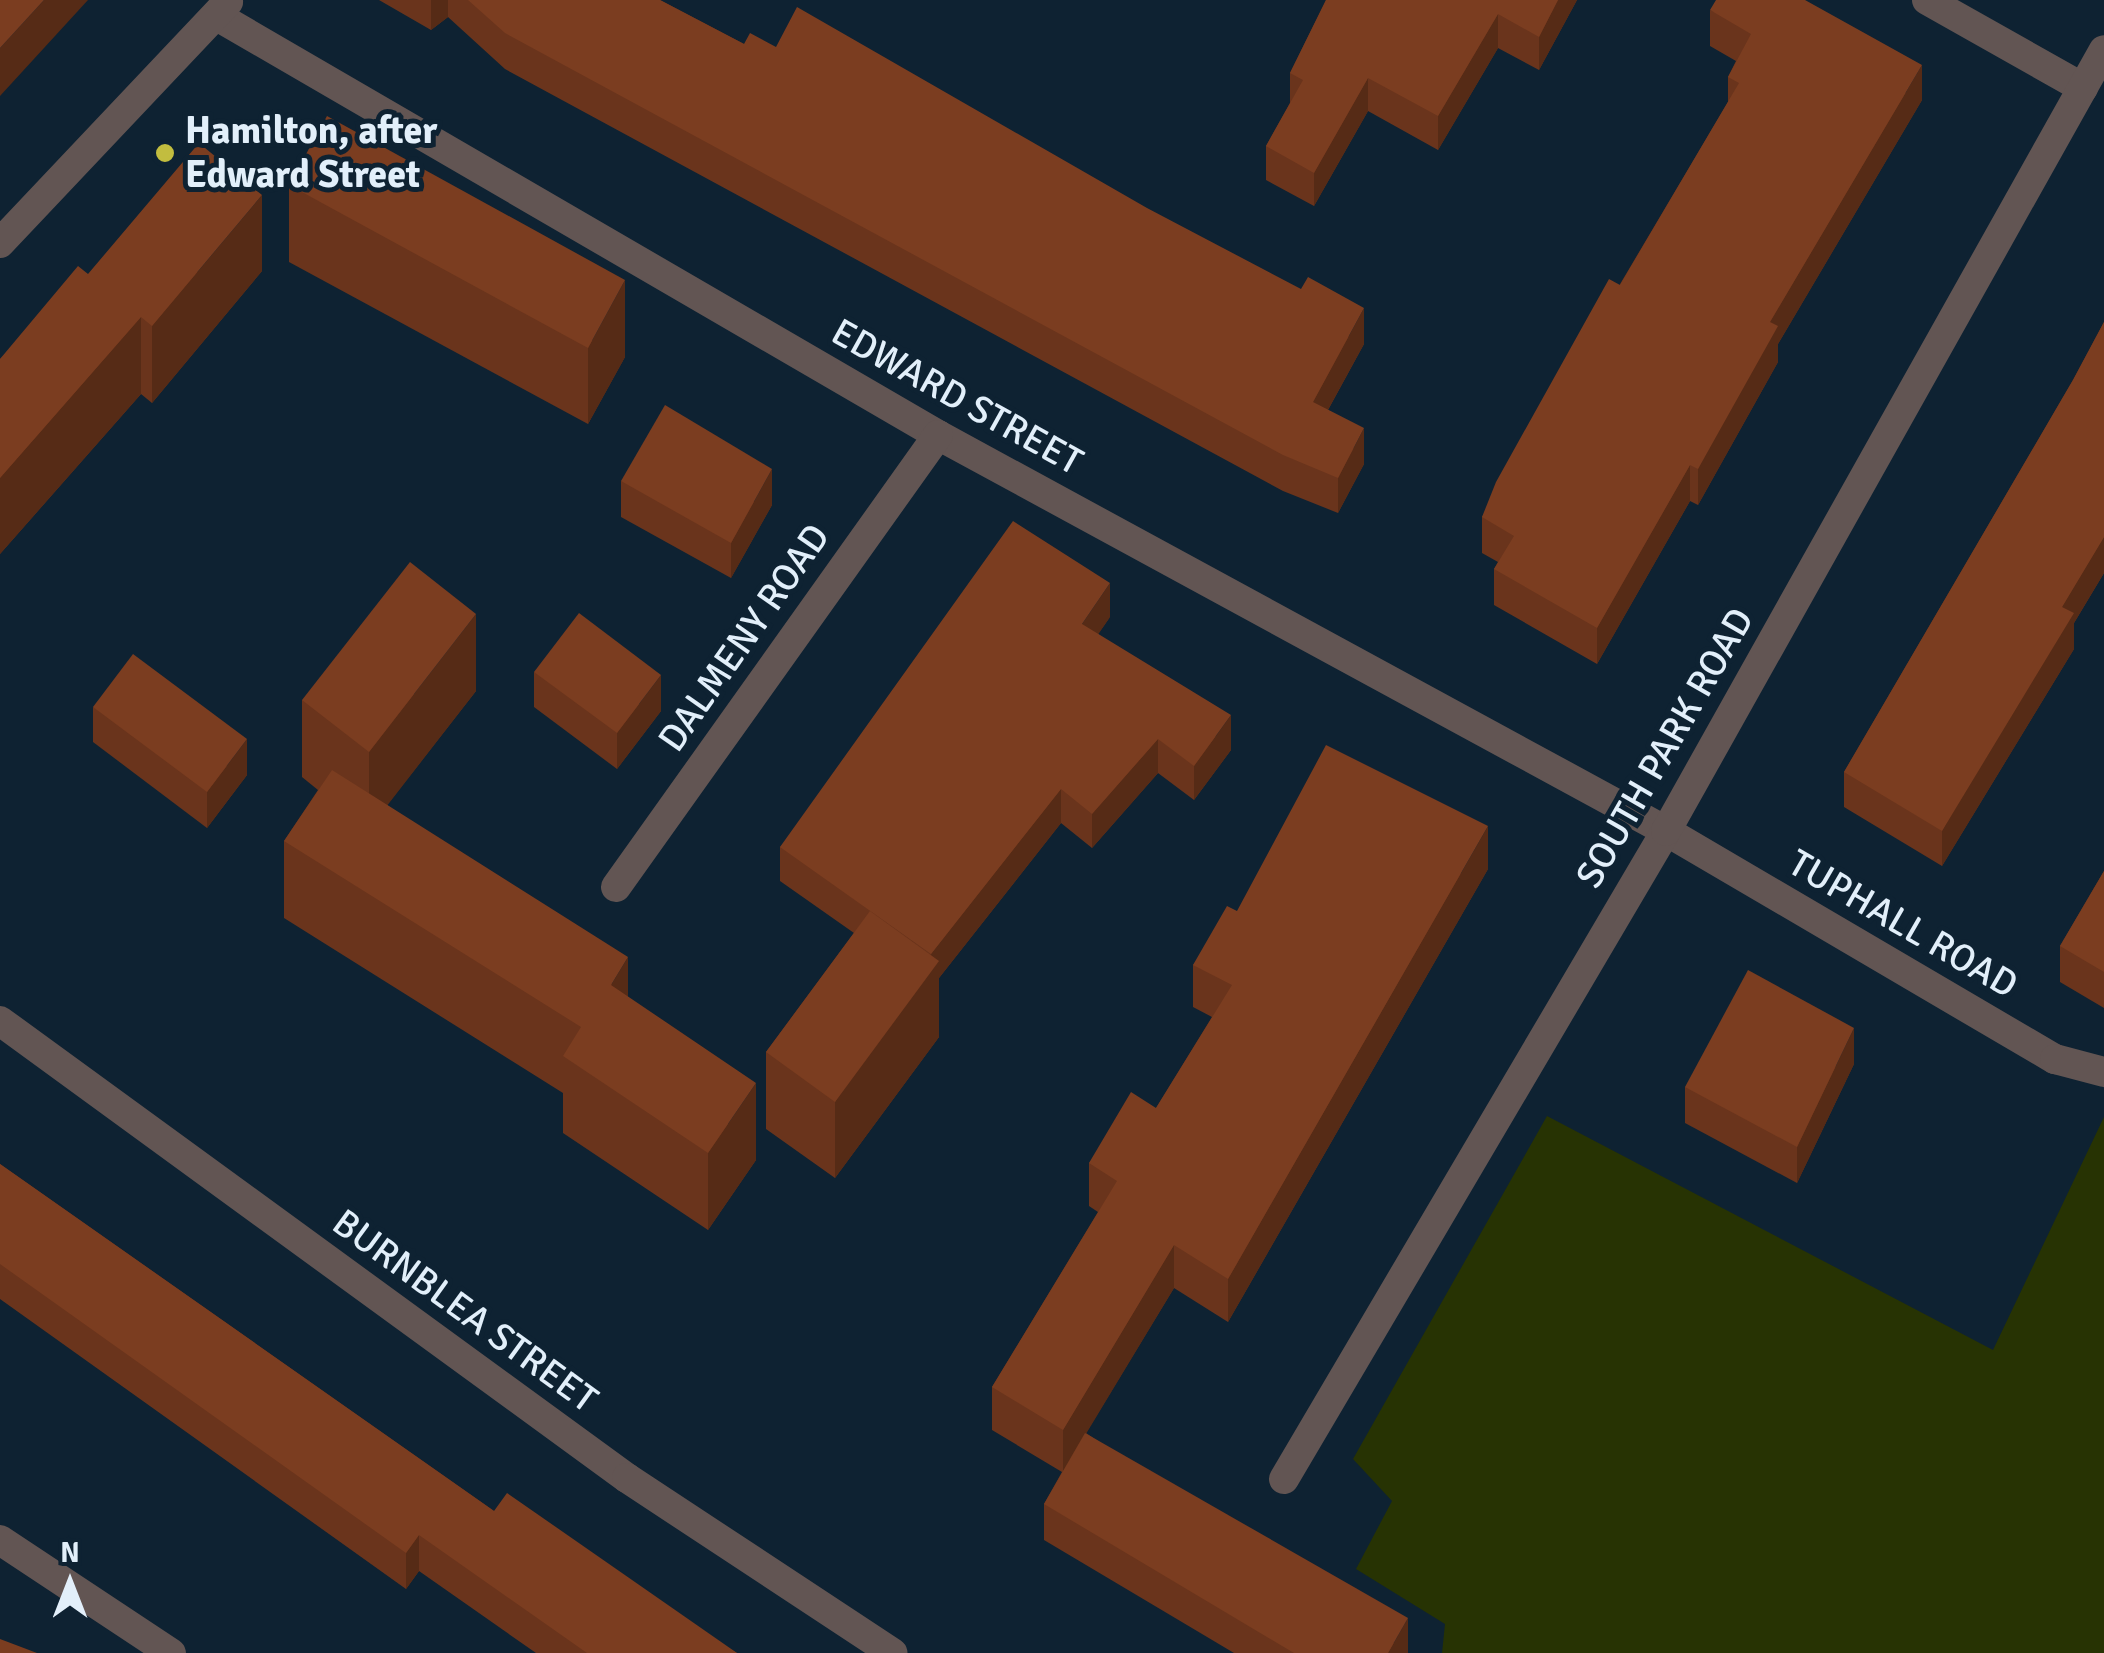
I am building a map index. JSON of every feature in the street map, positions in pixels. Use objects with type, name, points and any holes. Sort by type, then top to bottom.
[{"type":"street","points":[[1927,0],[2082,88]]},
{"type":"street","points":[[0,243],[224,8]]},
{"type":"street","name":"EDWARD STREET","points":[[224,8],[938,435],[1666,832]]},
{"type":"street","name":"SOUTH PARK ROAD","points":[[1284,1480],[1666,832],[2104,50]]},
{"type":"street","name":"DALMENY ROAD","points":[[616,887],[938,435]]},
{"type":"street","name":"TUPHALL ROAD","points":[[1666,832],[2055,1059],[2104,1072]]},
{"type":"street","name":"BURNBLEA STREET","points":[[0,1021],[627,1478],[892,1653]]},
{"type":"street","points":[[0,1540],[171,1653]]},
{"type":"green space","points":[[1547,1116],[1993,1350],[2104,1117],[2104,1653],[1442,1653],[1445,1624],[1356,1569],[1392,1501],[1353,1459]]},
{"type":"building","points":[[0,0],[44,0],[0,48]]},
{"type":"building","points":[[468,0],[660,0],[744,44],[750,33],[776,47],[797,7],[1147,208],[1301,289],[1308,277],[1364,308],[1313,402],[1364,428],[1338,478],[1283,455],[505,33]]},
{"type":"building","points":[[1326,0],[1558,0],[1539,37],[1498,14],[1438,116],[1368,78],[1314,173],[1266,146],[1303,80],[1290,73]]},
{"type":"building","points":[[1716,0],[1805,0],[1922,65],[1770,322],[1778,326],[1698,469],[1690,465],[1597,628],[1494,569],[1514,536],[1482,517],[1496,482],[1609,279],[1620,285],[1739,83],[1728,77],[1751,34],[1710,10]]},
{"type":"building","points":[[327,116],[625,280],[588,348],[289,185]]},
{"type":"building","points":[[199,143],[262,195],[152,326],[141,317],[0,478],[0,359],[78,266],[88,274]]},
{"type":"building","points":[[2104,322],[2104,537],[2062,607],[2074,613],[1942,831],[1844,772]]},
{"type":"building","points":[[665,405],[772,469],[731,543],[621,481]]},
{"type":"building","points":[[1013,521],[1110,583],[1082,624],[1231,715],[1194,766],[1158,739],[1092,814],[1061,789],[931,954],[780,847]]},
{"type":"building","points":[[410,562],[476,614],[369,752],[302,700]]},
{"type":"building","points":[[579,613],[661,675],[617,733],[534,672]]},
{"type":"building","points":[[133,654],[247,739],[207,792],[93,707]]},
{"type":"building","points":[[1326,745],[1488,826],[1228,1279],[1174,1245],[1063,1430],[992,1387],[1117,1181],[1089,1163],[1131,1092],[1156,1108],[1232,985],[1193,965],[1227,906],[1237,911]]},
{"type":"building","points":[[332,770],[628,957],[611,985],[756,1083],[708,1153],[563,1056],[581,1027],[284,841]]},
{"type":"building","points":[[2104,871],[2104,972],[2060,946]]},
{"type":"building","points":[[870,911],[939,961],[835,1102],[766,1052]]},
{"type":"building","points":[[1748,970],[1854,1028],[1797,1147],[1685,1087]]},
{"type":"building","points":[[0,1164],[494,1511],[507,1493],[737,1653],[587,1653],[419,1535],[406,1553],[0,1264]]},
{"type":"building","points":[[1085,1433],[1408,1618],[1388,1653],[1294,1653],[1044,1504]]},
{"type":"building","points":[[0,1639],[37,1653],[0,1653]]},
{"type":"place","name":"Hamilton, after Edward Street","points":[[165,153]]}]
